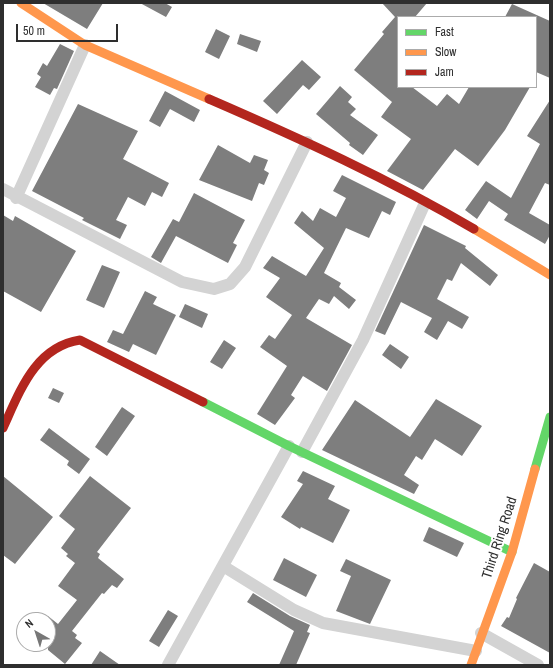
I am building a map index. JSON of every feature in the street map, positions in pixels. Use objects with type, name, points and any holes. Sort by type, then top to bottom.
[{"type":"street","points":[[21,3],[85,45],[307,142],[425,203],[550,275]]},
{"type":"street","points":[[16,198],[85,45]]},
{"type":"street","points":[[3,189],[16,198],[182,282],[214,289],[230,284],[245,267],[307,142]]},
{"type":"street","points":[[302,452],[363,340],[425,203]]},
{"type":"street","points":[[3,428],[26,380],[49,352],[64,343],[80,340],[289,446],[512,552]]},
{"type":"street","name":"Third Ring Road","points":[[471,665],[481,633],[512,552],[550,417]]},
{"type":"street","points":[[168,665],[289,446]]},
{"type":"street","points":[[223,566],[294,610],[323,623],[476,651]]},
{"type":"street","points":[[481,633],[538,665]]},
{"type":"building","points":[[43,3],[103,3],[87,29]]},
{"type":"building","points":[[140,3],[165,3],[172,7],[166,17]]},
{"type":"building","points":[[382,3],[427,3],[416,16],[397,16],[397,88],[413,88],[437,106],[447,94],[459,104],[468,88],[529,88],[505,130],[478,166],[455,149],[423,190],[387,171],[411,139],[381,117],[392,102],[354,70],[384,34],[382,32],[395,17]]},
{"type":"building","points":[[512,4],[550,21],[550,78],[537,72],[537,16],[506,16]]},
{"type":"building","points":[[216,29],[230,36],[219,59],[205,52]]},
{"type":"building","points":[[240,34],[261,41],[257,52],[237,44]]},
{"type":"building","points":[[60,44],[74,51],[57,89],[54,88],[50,95],[35,87],[41,77],[37,74],[43,63],[47,66]]},
{"type":"building","points":[[302,60],[321,77],[309,90],[303,85],[277,114],[263,101]]},
{"type":"building","points":[[340,86],[352,97],[348,102],[356,109],[350,115],[378,135],[363,155],[349,145],[350,143],[316,114]]},
{"type":"building","points":[[165,91],[200,110],[194,122],[170,109],[160,127],[149,121]]},
{"type":"building","points":[[550,100],[550,185],[545,183],[529,213],[550,225],[550,235],[545,244],[504,220],[508,214],[489,201],[477,219],[465,210],[486,181],[511,198],[540,144],[527,136]]},
{"type":"building","points":[[78,104],[138,131],[123,159],[169,183],[162,197],[152,192],[145,206],[128,197],[116,220],[127,225],[120,239],[82,220],[84,218],[32,191]]},
{"type":"building","points":[[218,145],[250,163],[254,155],[268,160],[264,170],[269,173],[264,185],[259,183],[252,201],[199,180]]},
{"type":"building","points":[[342,175],[396,202],[390,215],[382,211],[369,238],[346,228],[324,273],[341,283],[339,287],[356,300],[349,309],[334,296],[329,304],[319,299],[306,318],[352,345],[327,391],[303,376],[291,395],[295,398],[275,425],[257,414],[287,366],[260,347],[269,335],[275,339],[292,315],[266,297],[280,278],[263,268],[272,256],[306,276],[324,248],[294,223],[302,211],[313,221],[320,208],[336,217],[346,198],[333,191]]},
{"type":"building","points":[[194,193],[245,220],[233,243],[237,245],[228,263],[176,236],[161,263],[151,257],[173,219],[179,222]]},
{"type":"building","points":[[3,215],[13,221],[15,216],[76,251],[41,312],[3,291]]},
{"type":"building","points":[[424,225],[466,246],[465,248],[498,275],[490,286],[461,263],[452,281],[447,279],[437,299],[469,317],[462,329],[448,321],[437,340],[424,332],[432,318],[401,302],[385,335],[375,331]]},
{"type":"building","points":[[102,265],[120,272],[104,308],[86,300]]},
{"type":"building","points":[[145,291],[157,297],[153,304],[176,315],[156,355],[133,344],[129,352],[107,342],[113,330],[123,334]]},
{"type":"building","points":[[185,304],[208,314],[202,328],[179,317]]},
{"type":"building","points":[[224,340],[236,348],[222,369],[210,362]]},
{"type":"building","points":[[390,344],[409,357],[401,369],[382,355]]},
{"type":"building","points":[[53,388],[64,393],[59,403],[48,398]]},
{"type":"building","points":[[436,399],[482,426],[462,456],[435,439],[422,460],[416,456],[404,475],[419,485],[414,494],[322,450],[355,400],[410,437]]},
{"type":"building","points":[[122,407],[135,416],[107,456],[95,447]]},
{"type":"building","points":[[49,428],[90,459],[79,474],[67,465],[69,461],[40,440]]},
{"type":"building","points":[[303,471],[335,486],[328,499],[350,510],[333,543],[301,527],[300,529],[281,517],[303,484],[297,481]]},
{"type":"building","points":[[3,476],[53,517],[15,564],[3,555]]},
{"type":"building","points":[[90,476],[131,508],[97,552],[100,554],[98,558],[124,579],[117,588],[112,585],[104,594],[102,593],[72,631],[77,635],[75,638],[82,643],[65,664],[50,652],[56,652],[56,622],[58,624],[77,600],[58,586],[75,563],[66,556],[68,554],[61,548],[75,529],[59,516]]},
{"type":"building","points":[[429,527],[464,543],[457,557],[423,541]]},
{"type":"building","points":[[284,558],[317,575],[306,597],[273,580]]},
{"type":"building","points":[[346,559],[391,580],[370,624],[336,611],[351,576],[340,571]]},
{"type":"building","points":[[534,563],[550,572],[550,653],[501,626],[507,617],[509,618],[517,599],[516,598]]},
{"type":"building","points":[[253,593],[290,616],[310,625],[307,632],[310,633],[296,665],[279,665],[294,631],[247,602]]},
{"type":"building","points":[[168,610],[178,616],[159,647],[149,641]]},
{"type":"building","points":[[100,651],[120,665],[91,665]]},
{"type":"traffic: fast","points":[[203,402],[289,446],[512,552]]},
{"type":"traffic: fast","points":[[535,469],[550,417]]},
{"type":"traffic: slow","points":[[21,3],[85,45],[209,99]]},
{"type":"traffic: slow","points":[[474,229],[550,275]]},
{"type":"traffic: slow","points":[[471,665],[512,552],[535,469]]},
{"type":"traffic: jam","points":[[209,99],[377,176],[474,229]]},
{"type":"traffic: jam","points":[[3,428],[23,386],[40,361],[64,344],[80,340],[203,402]]}]
